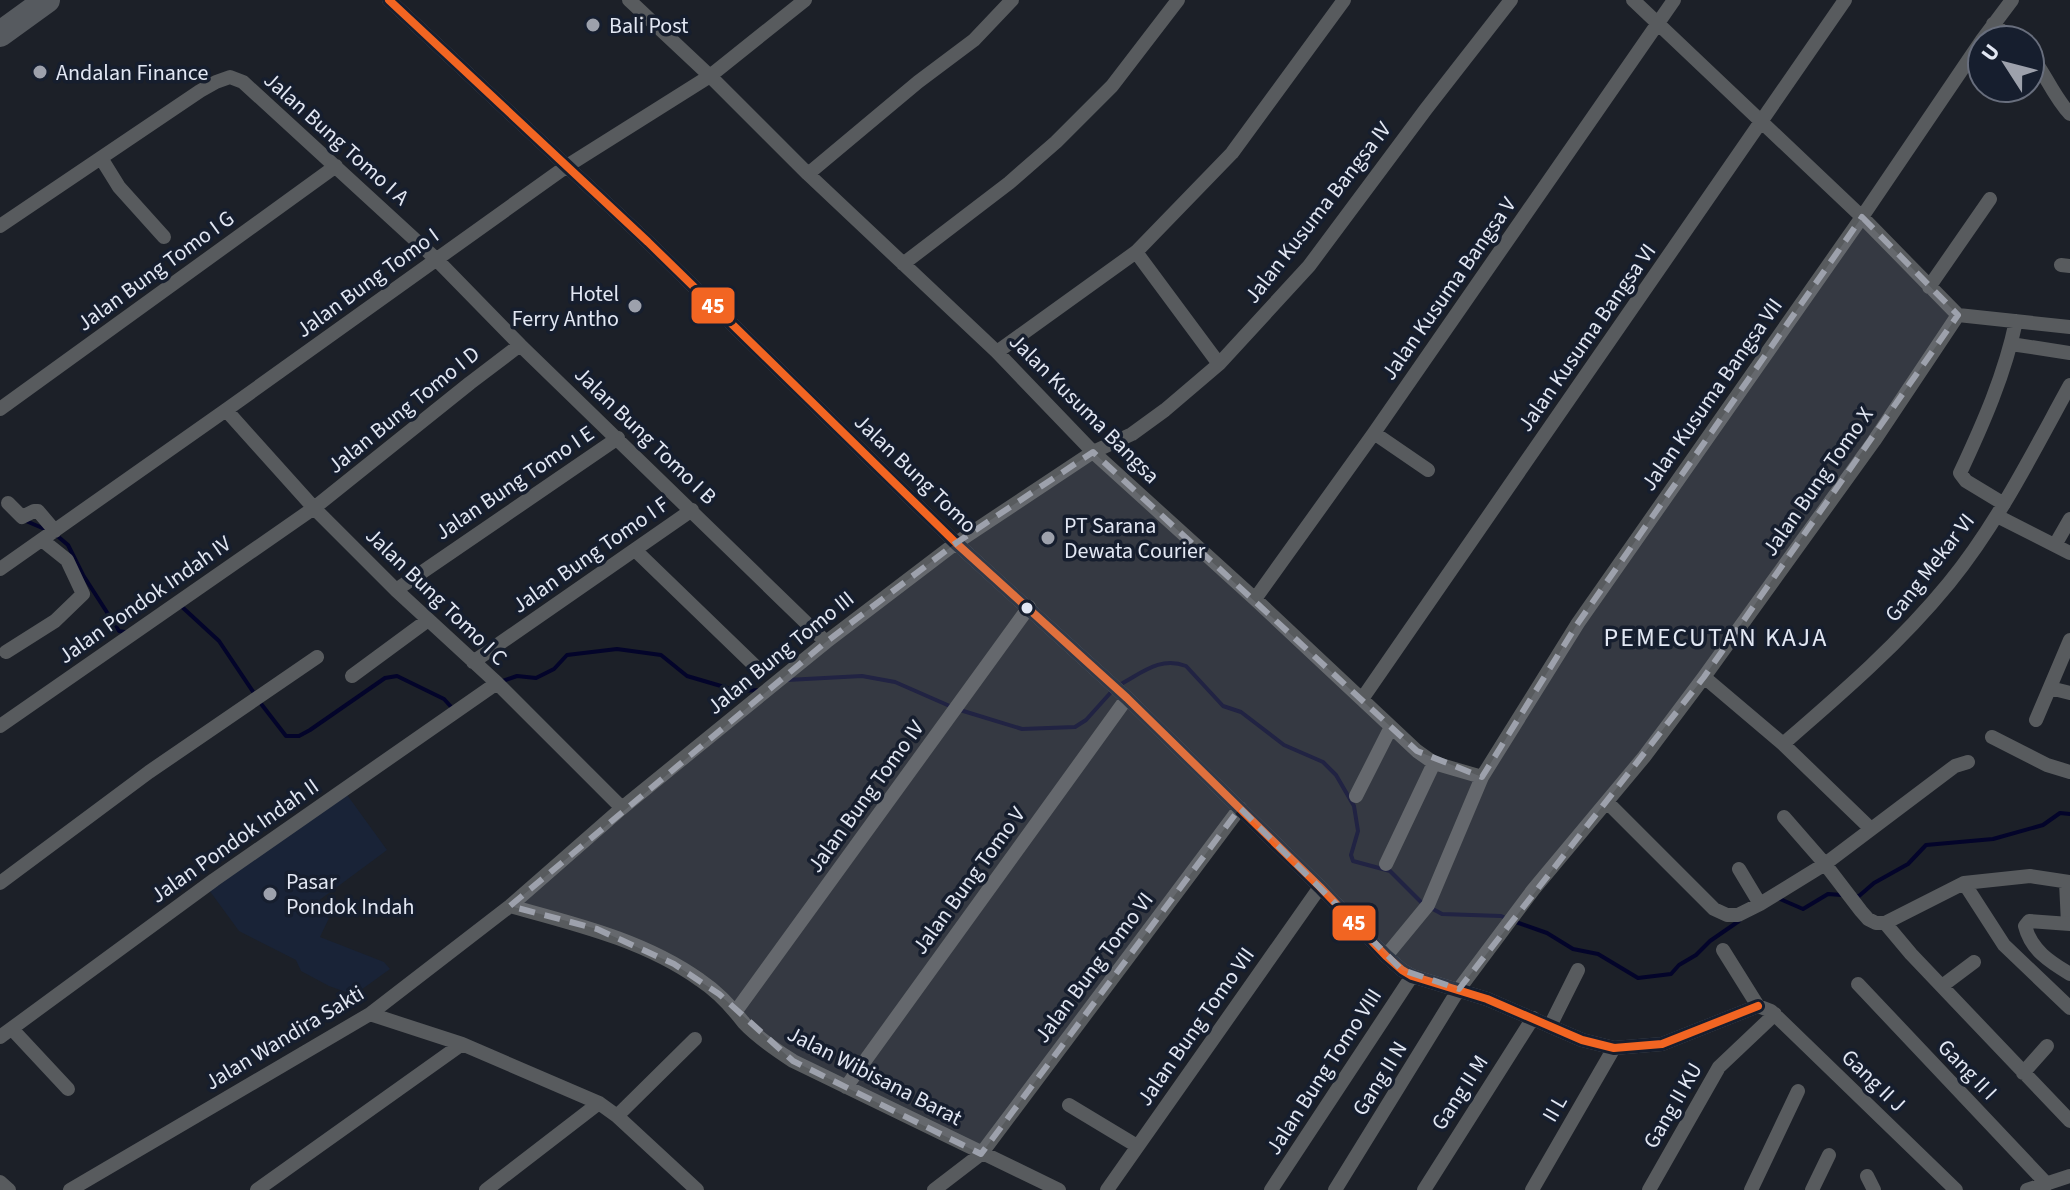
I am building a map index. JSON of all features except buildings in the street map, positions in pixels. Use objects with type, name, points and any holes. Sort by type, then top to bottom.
[{"type":"highway","points":[[0,34],[47,0]]},
{"type":"street","name":"Jalan Bung Tomo","points":[[389,0],[648,242],[956,543],[1127,698],[1386,956],[1412,976]]},
{"type":"street","name":"Jalan Kusuma Bangsa","points":[[629,0],[997,352],[1093,452],[1417,751],[1434,763],[1482,777]]},
{"type":"street","name":"Jalan Bung Tomo I","points":[[0,569],[567,166],[710,76],[805,0]]},
{"type":"street","points":[[808,174],[918,82],[974,40],[1012,0]]},
{"type":"street","points":[[903,264],[1009,183],[1056,142],[1112,86],[1178,0]]},
{"type":"street","points":[[997,352],[1136,252],[1232,153],[1344,0]]},
{"type":"street","name":"Jalan Kusuma Bangsa IV","points":[[1093,452],[1132,434],[1219,364],[1309,266],[1511,0]]},
{"type":"street","points":[[1633,0],[1862,217],[1958,315],[2070,327]]},
{"type":"street","name":"Jalan Kusuma Bangsa V","points":[[1255,599],[1674,0]]},
{"type":"street","name":"Jalan Kusuma Bangsa VI","points":[[1362,699],[1845,0]]},
{"type":"street","name":"Jalan Kusuma Bangsa VII","points":[[1993,24],[2012,0]]},
{"type":"street","name":"Jalan Kusuma Bangsa VII","points":[[1386,956],[1425,909],[1482,777],[1578,623],[1966,64]]},
{"type":"street","name":"Jalan Bung Tomo I A","points":[[0,226],[200,91],[230,77],[243,82],[436,259]]},
{"type":"street","points":[[2046,78],[2070,114]]},
{"type":"street","points":[[101,158],[119,187],[164,237]]},
{"type":"street","name":"Jalan Bung Tomo I G","points":[[0,409],[336,166]]},
{"type":"street","points":[[1929,287],[1990,199]]},
{"type":"street","points":[[1136,252],[1219,364]]},
{"type":"street","name":"Jalan Bung Tomo I B","points":[[436,259],[520,345],[826,642]]},
{"type":"street","name":"Jalan Bung Tomo X","points":[[1459,989],[1533,890],[1607,802],[1704,677],[1874,441],[1958,315]]},
{"type":"street","points":[[2016,321],[1982,426],[1960,473],[2000,510],[2070,553]]},
{"type":"street","points":[[2011,344],[2070,353]]},
{"type":"street","name":"Jalan Bung Tomo I D","points":[[314,508],[520,345]]},
{"type":"street","name":"Gang Mekar VI","points":[[1783,744],[1859,679],[1904,635],[1951,581],[2000,510],[2070,385]]},
{"type":"street","name":"Jalan Bung Tomo I C","points":[[226,410],[314,508],[622,808]]},
{"type":"street","points":[[1374,433],[1428,470]]},
{"type":"street","name":"Jalan Bung Tomo I E","points":[[396,590],[618,438]]},
{"type":"street","name":"Jalan Bung Tomo III","points":[[510,906],[622,808],[826,642],[956,543],[1093,452]]},
{"type":"street","points":[[8,503],[22,517],[38,511],[55,531]]},
{"type":"street","name":"Jalan Pondok Indah IV","points":[[0,726],[314,508]]},
{"type":"street","name":"Jalan Bung Tomo I F","points":[[473,662],[692,510]]},
{"type":"street","points":[[2055,545],[2070,519]]},
{"type":"street","points":[[6,652],[55,621],[83,594],[67,560],[42,540]]},
{"type":"street","points":[[635,550],[754,665]]},
{"type":"street","name":"Jalan Bung Tomo IV","points":[[736,1011],[1029,607]]},
{"type":"street","points":[[352,676],[428,620]]},
{"type":"street","points":[[2036,720],[2070,640]]},
{"type":"street","points":[[0,883],[149,772],[317,657]]},
{"type":"street","points":[[1704,677],[1783,744],[1871,829]]},
{"type":"street","name":"Jalan Pondok Indah II","points":[[6,1033],[214,880],[497,683]]},
{"type":"street","points":[[2050,688],[2070,693]]},
{"type":"street","name":"Jalan Bung Tomo V","points":[[846,1087],[1127,698]]},
{"type":"street","points":[[1356,796],[1391,727]]},
{"type":"street","points":[[1992,737],[2047,765],[2070,772]]},
{"type":"street","points":[[1607,802],[1714,909],[1727,915],[1738,915],[1825,864],[1955,766],[1968,762]]},
{"type":"street","points":[[1386,864],[1434,763]]},
{"type":"street","name":"Jalan Bung Tomo VI","points":[[934,1190],[981,1154],[1240,808]]},
{"type":"street","points":[[1784,817],[1868,919],[1876,923],[1885,923],[1964,883],[2030,876],[2068,882],[2069,924],[2029,921],[2025,926],[2037,950],[2070,974]]},
{"type":"street","points":[[1739,869],[1760,904]]},
{"type":"street","points":[[1964,883],[2004,945],[2070,1008]]},
{"type":"street","name":"Jalan Bung Tomo VII","points":[[1107,1190],[1320,887]]},
{"type":"street","name":"Jalan Wibisana Barat","points":[[510,906],[597,929],[659,957],[701,980],[719,994],[745,1024],[793,1061],[1059,1190]]},
{"type":"street","name":"Jalan Wandira Sakti","points":[[70,1190],[370,1014],[510,906]]},
{"type":"street","points":[[1885,923],[2070,1121]]},
{"type":"street","points":[[1412,976],[1459,989],[1591,1043],[1614,1048],[1662,1044],[1758,1006],[1723,950]]},
{"type":"street","points":[[1942,986],[1974,962]]},
{"type":"street","points":[[1550,1026],[1578,970]]},
{"type":"street","name":"Jalan Bung Tomo VIII","points":[[1271,1190],[1412,976]]},
{"type":"street","name":"Gang II I","points":[[1858,984],[2061,1182]]},
{"type":"street","name":"Gang II N","points":[[1335,1190],[1459,989]]},
{"type":"street","name":"Gang II J","points":[[1758,1006],[1775,1014],[1956,1190]]},
{"type":"street","points":[[370,1014],[462,1044],[599,1103],[697,1190]]},
{"type":"street","name":"Gang II KU","points":[[1649,1190],[1719,1067],[1775,1014]]},
{"type":"street","name":"Gang II M","points":[[1424,1190],[1533,1018]]},
{"type":"street","points":[[6,1033],[68,1089]]},
{"type":"street","points":[[617,1116],[695,1039]]},
{"type":"street","points":[[257,1190],[462,1044]]},
{"type":"street","points":[[2023,1073],[2047,1046]]},
{"type":"street","name":"II L","points":[[1532,1190],[1614,1048]]},
{"type":"street","points":[[1751,1190],[1798,1091]]},
{"type":"street","points":[[486,1190],[599,1103]]},
{"type":"street","points":[[1069,1105],[1137,1146]]},
{"type":"street","points":[[1812,1190],[1829,1155]]},
{"type":"street","points":[[1867,1176],[1874,1190]]},
{"type":"street","points":[[0,1182],[9,1190]]},
{"type":"street","points":[[2027,1190],[2061,1182]]},
{"type":"highlighted area","points":[[1862,217],[1958,315],[1704,677],[1459,989],[1402,970],[1240,808],[981,1154],[793,1061],[719,994],[674,964],[597,929],[510,906],[826,642],[956,543],[1093,452],[1417,751],[1482,777],[1578,623]]},
{"type":"shaded area","name":"Pasar Pondok Indah","points":[[345,792],[387,850],[306,910],[329,918],[320,937],[384,962],[390,969],[354,995],[301,971],[296,960],[239,931],[209,890]]},
{"type":"waterway","points":[[26,521],[47,530]]},
{"type":"waterway","points":[[55,534],[68,545],[83,575],[119,631],[125,632]]},
{"type":"waterway","points":[[181,606],[219,641],[286,736],[299,736],[385,678],[397,676],[444,699],[454,710]]},
{"type":"waterway","points":[[500,682],[517,676],[536,678],[554,669],[567,655],[617,649],[661,655],[687,676],[738,691],[760,690]]},
{"type":"waterway","points":[[1119,685],[1159,664],[1186,666],[1223,706],[1241,712],[1284,745],[1323,762],[1336,775],[1354,806],[1358,831],[1351,855],[1353,861],[1390,871],[1423,904]]},
{"type":"waterway","points":[[787,680],[862,676],[895,682],[952,707]]},
{"type":"waterway","points":[[960,710],[1022,729],[1075,727],[1086,720],[1113,690]]},
{"type":"waterway","points":[[1854,896],[1859,896],[1874,883],[1908,864],[1926,845],[1993,839],[2043,825],[2060,813],[2070,814]]},
{"type":"waterway","points":[[1777,899],[1803,909],[1828,894],[1842,895]]},
{"type":"waterway","points":[[1431,908],[1442,914],[1501,916],[1508,919]]},
{"type":"waterway","points":[[1516,922],[1547,933],[1573,949],[1598,954],[1638,978],[1671,974],[1739,921]]},
{"type":"transit line","name":"45","points":[[389,0],[648,242],[956,543],[1127,698],[1402,970],[1412,976],[1487,999],[1582,1040],[1614,1048],[1662,1044],[1758,1006]]},
{"type":"place","name":"Bali Post","points":[[593,25]]},
{"type":"place","name":"Andalan Finance","points":[[40,72]]},
{"type":"place","name":"Hotel Ferry Antho","points":[[635,306]]},
{"type":"place","name":"PT Sarana Dewata Courier","points":[[1048,538]]},
{"type":"place","name":"Pasar Pondok Indah","points":[[270,894]]},
{"type":"district","name":"PEMECUTAN KAJA","points":[[1716,637]]}]
